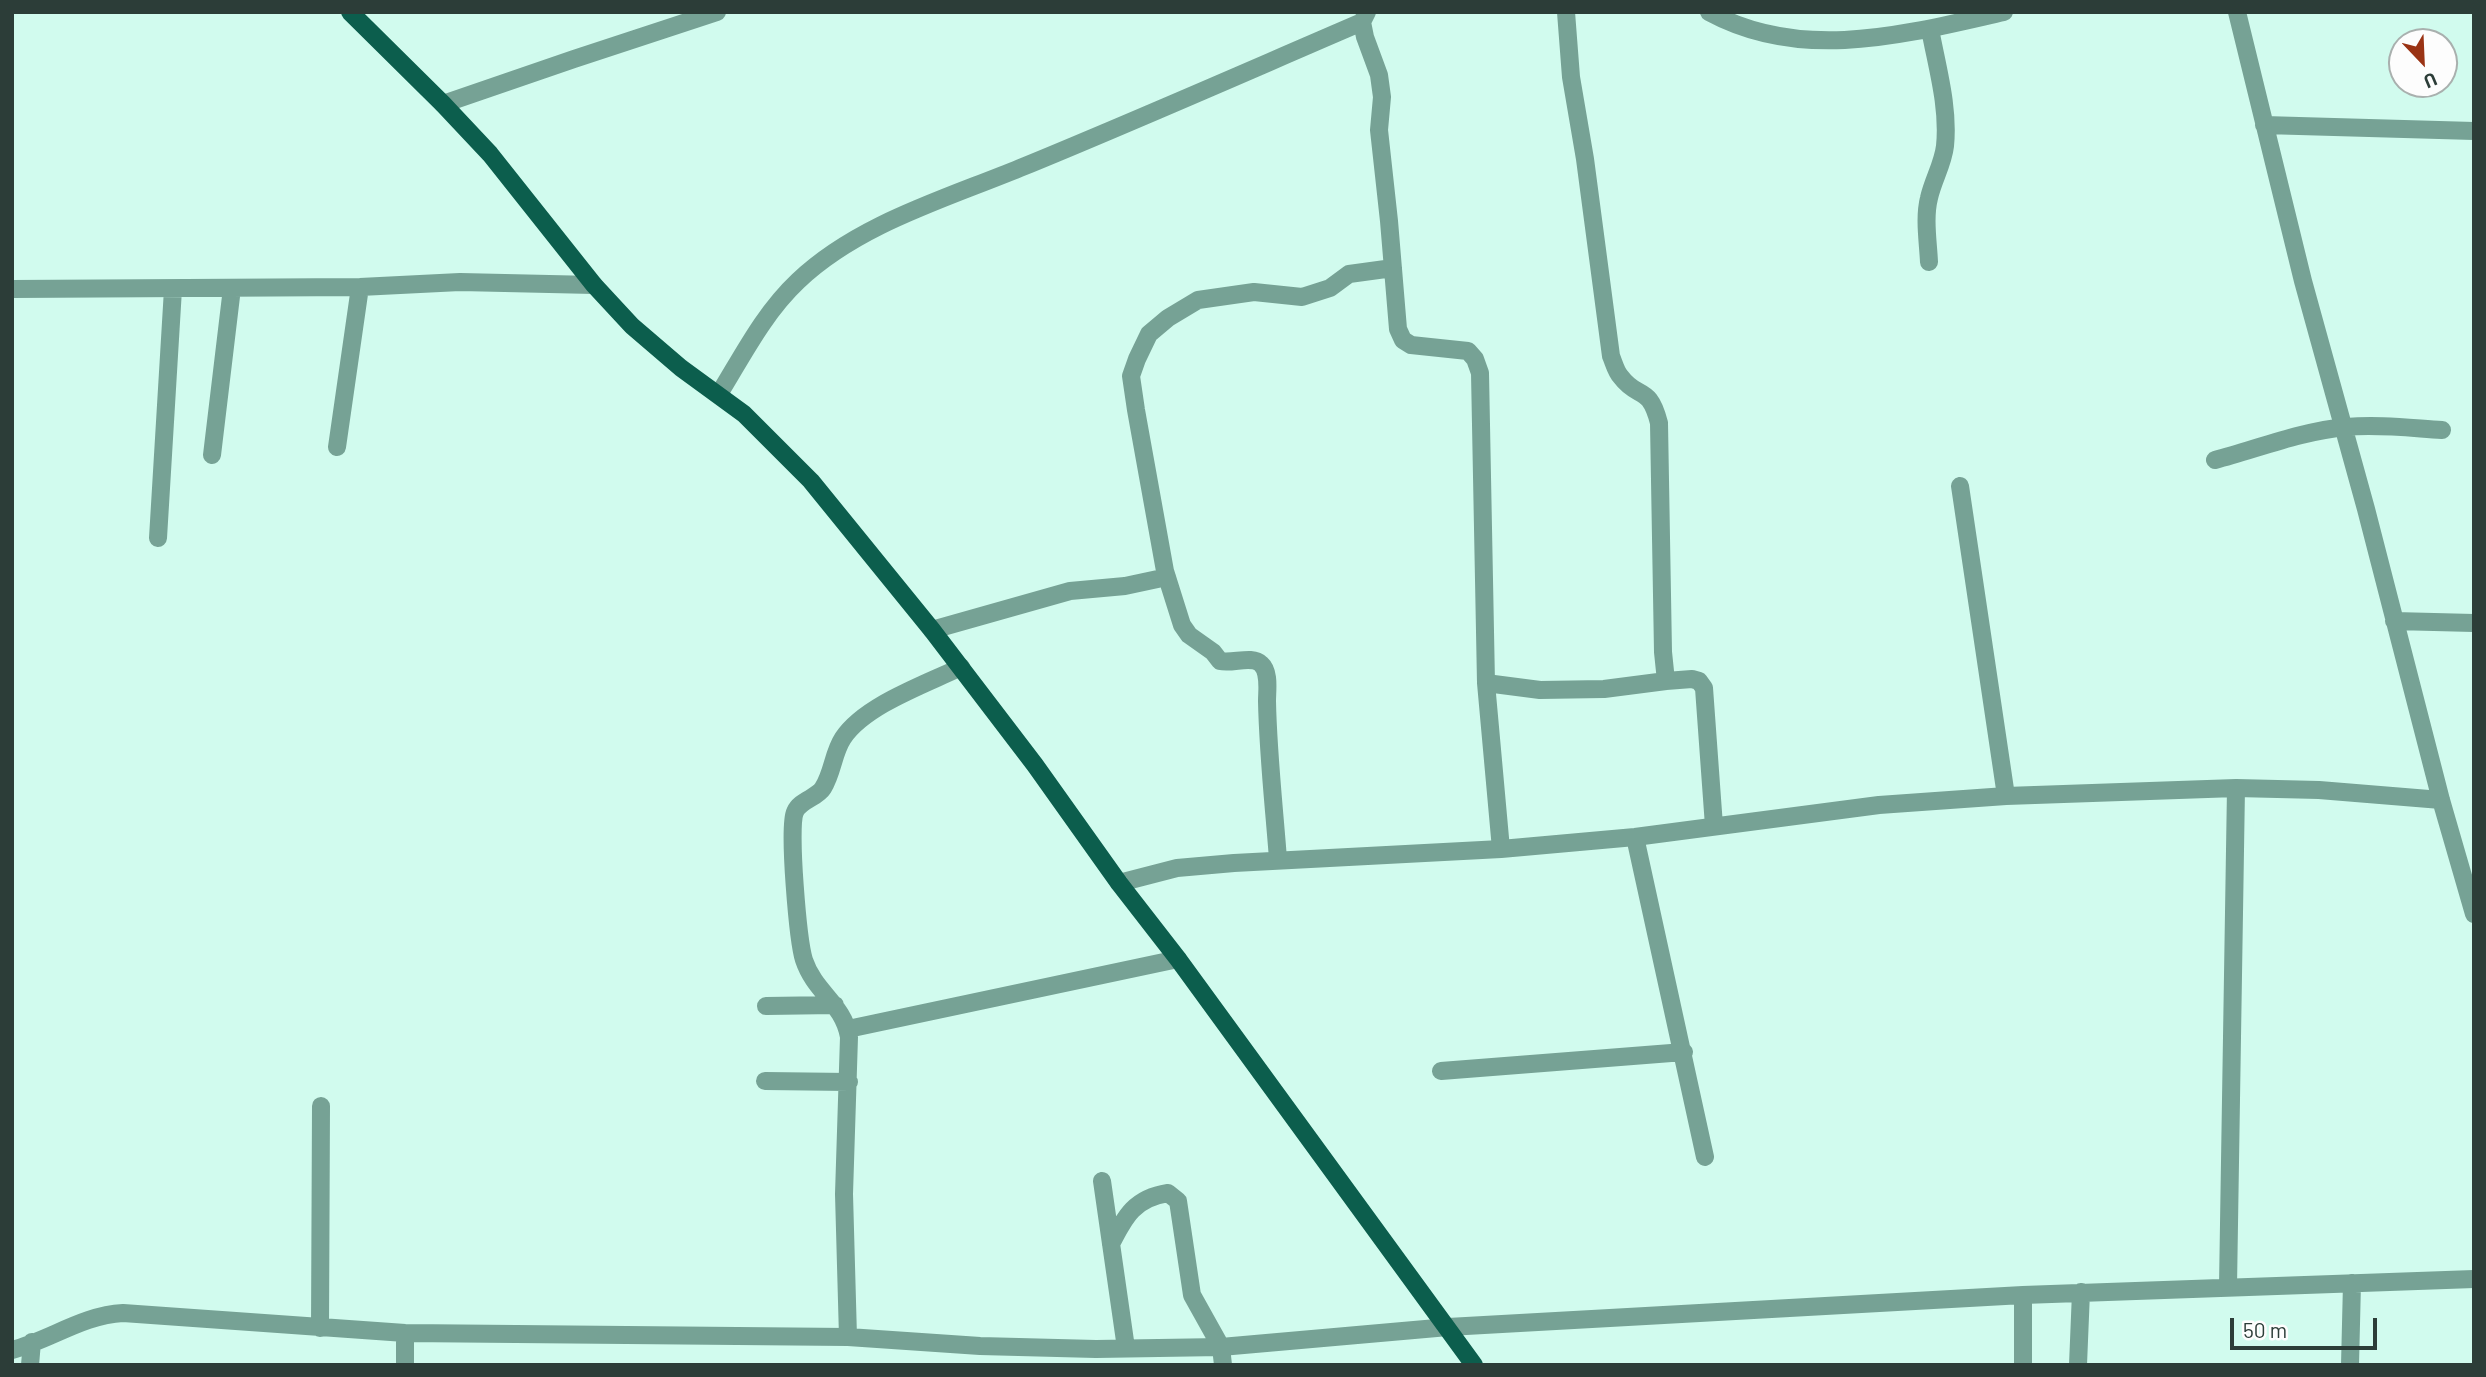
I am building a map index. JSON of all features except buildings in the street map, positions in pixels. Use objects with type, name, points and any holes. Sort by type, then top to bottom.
[{"type":"main road","points":[[350,12],[443,104],[489,155],[594,285],[647,340],[719,394],[766,434],[811,481],[932,630],[1035,765],[1474,1365]]},
{"type":"street","points":[[443,104],[717,12]]},
{"type":"street","points":[[1566,12],[1571,77],[1585,159],[1611,356],[1620,377],[1647,395],[1654,404],[1659,423],[1663,652],[1666,681]]},
{"type":"street","points":[[1709,12],[1755,31],[1784,38],[1811,40],[1861,40],[1930,29],[2004,12]]},
{"type":"street","points":[[2237,12],[2303,281],[2441,800],[2474,914]]},
{"type":"street","points":[[719,394],[778,301],[799,280],[846,246],[877,228],[937,201],[1019,169],[1365,17],[1380,86],[1379,130],[1396,317],[1403,340],[1411,345],[1468,351],[1475,359],[1480,373],[1486,683],[1501,849]]},
{"type":"street","points":[[1929,262],[1927,211],[1929,196],[1942,162],[1945,130],[1943,101],[1930,29]]},
{"type":"street","points":[[2264,125],[2474,131]]},
{"type":"street","points":[[1278,859],[1266,670],[1260,662],[1249,659],[1220,662],[1205,644],[1189,635],[1182,625],[1167,577],[1131,376],[1149,334],[1168,318],[1198,300],[1254,292],[1302,297],[1330,288],[1349,274],[1393,268]]},
{"type":"street","points":[[12,289],[360,287],[460,282],[594,285]]},
{"type":"street","points":[[337,447],[360,287]]},
{"type":"street","points":[[212,455],[232,288]]},
{"type":"street","points":[[158,538],[173,289]]},
{"type":"street","points":[[2216,460],[2343,427],[2442,430]]},
{"type":"street","points":[[1960,486],[2006,796]]},
{"type":"street","points":[[932,630],[1070,591],[1125,586],[1167,577]]},
{"type":"street","points":[[2394,621],[2474,623]]},
{"type":"street","points":[[848,1337],[844,1194],[849,1082],[848,1029],[843,1015],[812,979],[803,957],[797,914],[793,836],[795,813],[797,808],[822,790],[836,751],[855,725],[877,709],[961,667]]},
{"type":"street","points":[[1486,683],[1540,690],[1604,689],[1666,681],[1699,681],[1704,688],[1714,826]]},
{"type":"street","points":[[1119,883],[1177,868],[1278,859],[1501,849],[1635,837],[1879,805],[2006,796],[2236,788],[2319,790],[2441,800]]},
{"type":"street","points":[[2228,1286],[2236,788]]},
{"type":"street","points":[[1635,837],[1705,1157]]},
{"type":"street","points":[[848,1029],[1178,959]]},
{"type":"street","points":[[766,1006],[835,1005]]},
{"type":"street","points":[[1441,1071],[1684,1052]]},
{"type":"street","points":[[765,1081],[849,1082]]},
{"type":"street","points":[[320,1328],[321,1106]]},
{"type":"street","points":[[1102,1181],[1126,1348]]},
{"type":"street","points":[[1111,1244],[1125,1217],[1146,1199],[1168,1193],[1178,1201],[1192,1295],[1222,1356]]},
{"type":"street","points":[[12,1350],[59,1330],[123,1313],[405,1333],[848,1337],[980,1346],[1126,1348],[1222,1356],[1448,1327],[2024,1294],[2474,1279]]},
{"type":"street","points":[[2350,1365],[2352,1283]]},
{"type":"street","points":[[2078,1365],[2081,1292]]},
{"type":"street","points":[[2023,1365],[2024,1294]]},
{"type":"street","points":[[405,1333],[405,1365]]},
{"type":"street","points":[[30,1365],[32,1342]]},
{"type":"street","points":[[980,1346],[980,1365]]}]
